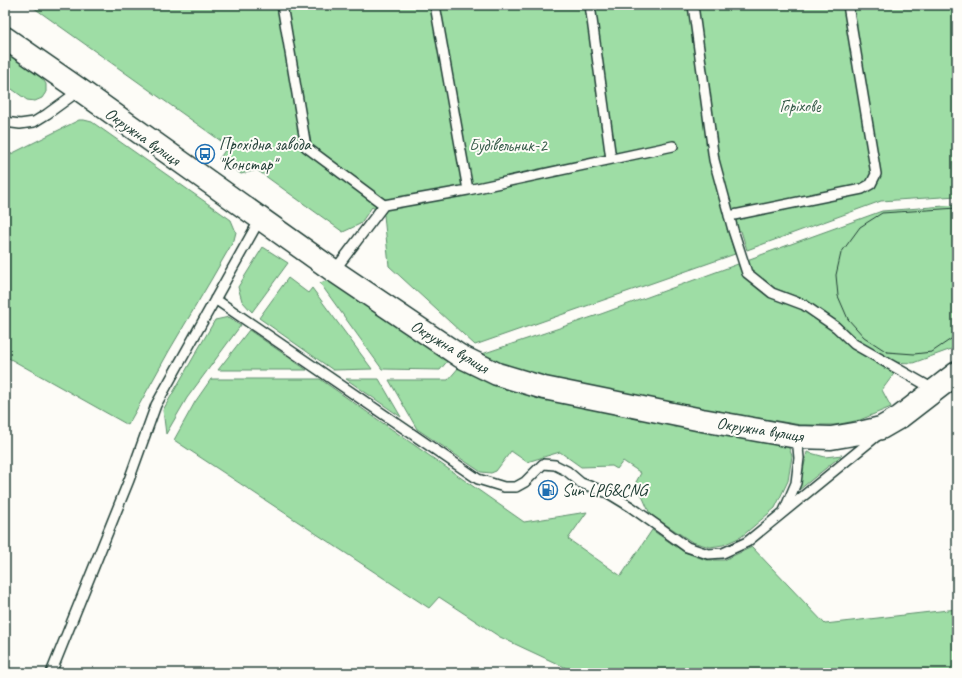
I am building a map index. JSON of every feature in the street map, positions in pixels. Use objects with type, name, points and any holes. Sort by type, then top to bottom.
[{"type":"main road","name":"Окружна вулиця","points":[[5,38],[334,271],[460,356],[497,374],[544,388],[702,420],[797,437],[831,438],[881,428],[900,417],[957,373]]},
{"type":"lane","points":[[282,5],[306,147],[384,205]]},
{"type":"lane","points":[[435,5],[468,190]]},
{"type":"lane","points":[[590,5],[612,159]]},
{"type":"lane","points":[[693,5],[714,160],[733,230],[747,273],[772,293],[804,305],[836,327],[854,344],[935,390]]},
{"type":"lane","points":[[729,216],[862,189],[871,184],[876,174],[848,5]]},
{"type":"lane","points":[[5,122],[20,124],[34,122],[80,90]]},
{"type":"lane","points":[[334,271],[384,205],[468,190],[673,146]]},
{"type":"lane","points":[[51,673],[129,480],[156,405],[260,219]]},
{"type":"lane","points":[[215,299],[478,479],[504,487],[516,487],[525,482],[543,464],[555,465],[566,471],[581,483],[608,493],[631,507],[687,547],[708,554],[723,554],[747,542],[900,417]]},
{"type":"lane","points":[[784,512],[796,483],[799,458],[797,437]]},
{"type":"green space","name":"Будівельник-2","points":[[30,5],[957,5],[957,196],[881,201],[747,250],[741,231],[727,229],[735,254],[475,345],[389,266],[384,215],[372,207],[360,224],[343,232],[257,170],[241,174],[219,159],[228,146]]},
{"type":"green space","points":[[5,51],[42,78],[46,84],[46,92],[42,98],[35,101],[27,100],[5,84]]},
{"type":"green space","points":[[79,120],[92,122],[231,220],[236,232],[234,240],[169,351],[128,425],[5,356],[5,157]]},
{"type":"green space","points":[[957,205],[957,347],[913,363],[891,362],[857,340],[841,324],[808,301],[774,288],[751,270],[747,260],[882,211]]},
{"type":"green space","points":[[263,247],[288,263],[252,312],[242,301],[238,287]]},
{"type":"green space","points":[[738,264],[743,275],[767,295],[801,309],[833,329],[851,348],[884,368],[896,371],[882,390],[891,407],[860,420],[835,425],[801,425],[704,409],[547,377],[501,364],[482,354],[601,314]]},
{"type":"green space","points":[[288,278],[308,293],[312,288],[372,369],[333,370],[259,318]]},
{"type":"green space","points":[[329,280],[449,359],[440,370],[382,369],[320,283]]},
{"type":"green space","points":[[229,317],[241,325],[187,398],[166,434],[163,410],[215,320]]},
{"type":"green space","points":[[249,330],[307,370],[218,370]]},
{"type":"green space","points":[[460,366],[783,443],[789,448],[792,456],[788,481],[775,508],[741,537],[723,545],[710,547],[692,542],[650,514],[636,482],[641,473],[623,461],[617,469],[612,466],[581,467],[560,452],[527,462],[511,451],[496,471],[491,473],[481,472],[417,429],[389,380],[448,380]]},
{"type":"green space","points":[[211,379],[320,379],[524,522],[587,512],[568,539],[621,576],[652,530],[684,552],[706,560],[724,560],[752,547],[825,624],[957,609],[957,673],[577,673],[500,637],[439,597],[429,608],[174,440],[195,402]]},
{"type":"green space","points":[[346,379],[379,379],[401,417]]},
{"type":"green space","points":[[807,452],[825,457],[842,455],[799,490]]},
{"type":"tram line","points":[[957,208],[882,213],[860,227],[841,253],[836,275],[838,296],[848,319],[864,337],[887,352],[914,354],[932,352],[957,335]]},
{"type":"place","name":"Прохідна завода \"Констар\"","points":[[205,154]]},
{"type":"place","name":"Sun LPG&CNG","points":[[548,490]]},
{"type":"park label","name":"Горіхове","points":[[800,106]]}]
